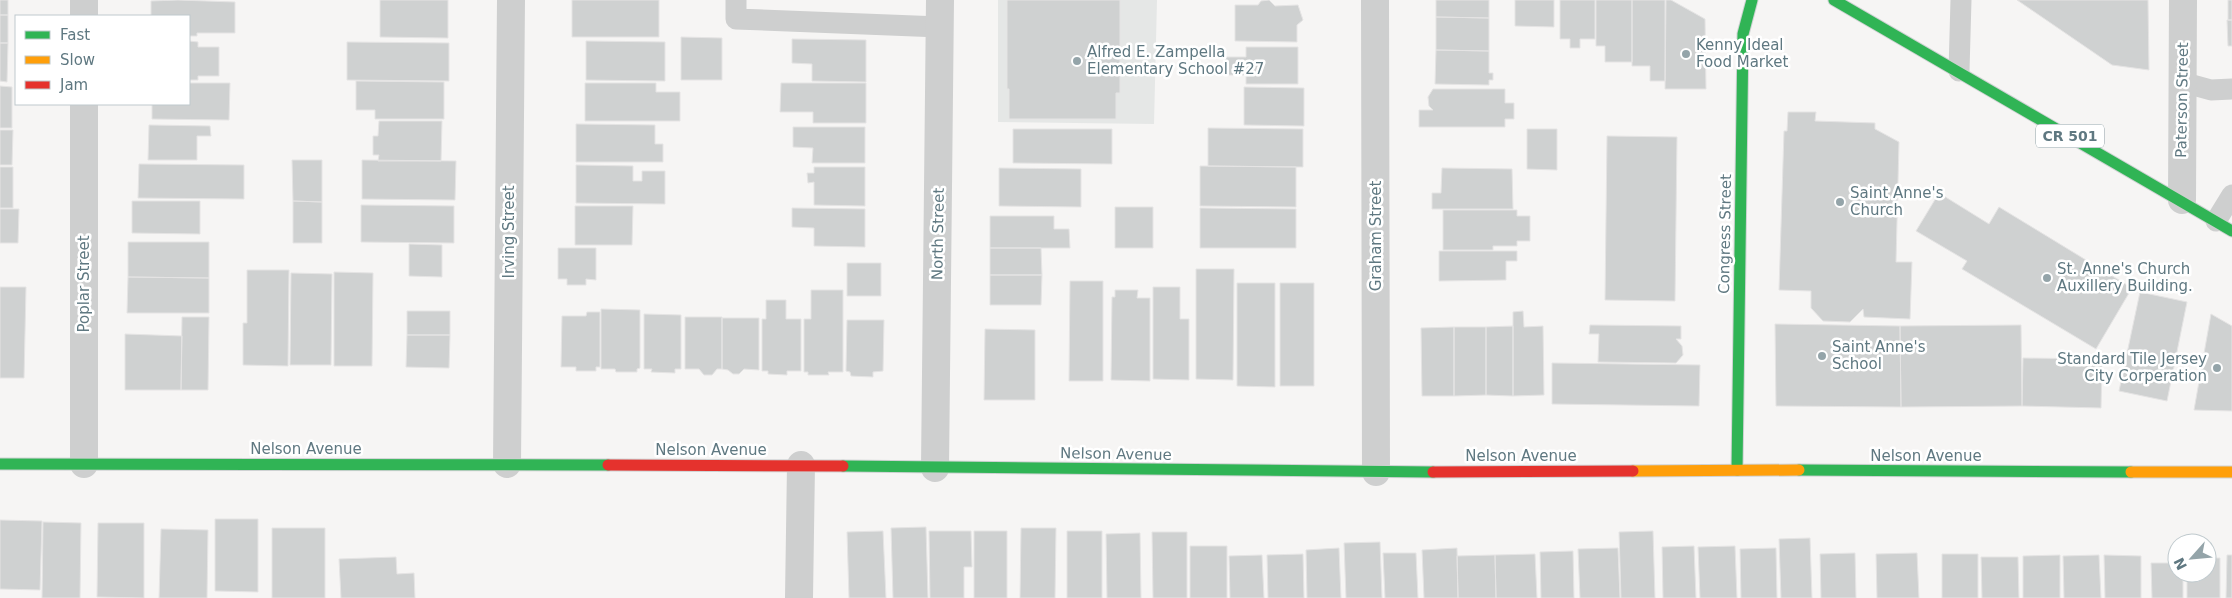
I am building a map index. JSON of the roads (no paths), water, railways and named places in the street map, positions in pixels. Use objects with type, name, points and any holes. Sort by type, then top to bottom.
[{"type":"street","points":[[84,0],[84,15]]},
{"type":"street","name":"Irving Street","points":[[507,464],[511,0]]},
{"type":"street","name":"North Street","points":[[934,468],[940,0]]},
{"type":"street","name":"Graham Street","points":[[1375,0],[1376,472]]},
{"type":"street","name":"Congress Street","points":[[1737,470],[1743,34],[1752,0]]},
{"type":"street","name":"CR 501","points":[[1834,0],[2224,226]]},
{"type":"street","name":"Paterson Street","points":[[2182,200],[2184,0]]},
{"type":"street","name":"Poplar Street","points":[[84,105],[84,464]]},
{"type":"street","name":"Nelson Avenue","points":[[0,464],[801,465],[1376,472],[1737,470],[2232,472]]},
{"type":"street","points":[[799,598],[801,465]]},
{"type":"lane","points":[[736,0],[736,20],[940,27]]},
{"type":"lane","points":[[1959,71],[1961,0]]},
{"type":"lane","points":[[2182,82],[2211,90],[2232,89]]},
{"type":"lane","points":[[2224,226],[2232,195]]},
{"type":"place","name":"Kenny Ideal Food Market","points":[[1686,54]]},
{"type":"place","name":"Alfred E. Zampella Elementary School #27","points":[[1077,61]]},
{"type":"place","name":"Saint Anne's Church","points":[[1840,202]]},
{"type":"place","name":"St. Anne's Church Auxillery Building.","points":[[2047,278]]},
{"type":"place","name":"Saint Anne's School","points":[[1822,356]]},
{"type":"place","name":"Standard Tile Jersey City Corperation","points":[[2217,368]]}]
